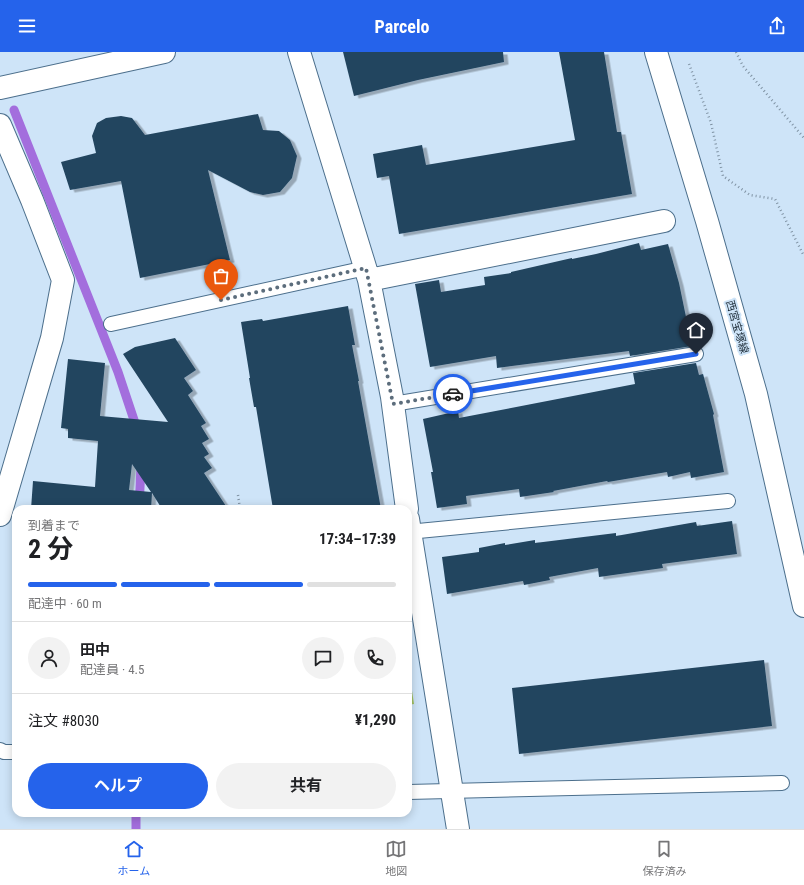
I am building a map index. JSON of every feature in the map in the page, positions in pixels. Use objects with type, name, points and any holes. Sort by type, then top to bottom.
[{"type":"street","points":[[0,88],[164,52]]},
{"type":"street","points":[[298,52],[368,274],[393,404],[406,505]]},
{"type":"street","name":"西宮宝塚線","points":[[656,52],[756,394],[804,606]]},
{"type":"street","points":[[0,125],[32,200],[63,280],[52,338],[0,515]]},
{"type":"street","points":[[368,274],[664,221]]},
{"type":"street","points":[[412,546],[458,829]]},
{"type":"lane","points":[[111,324],[368,274]]},
{"type":"lane","points":[[393,404],[696,354]]},
{"type":"lane","points":[[412,528],[728,501]]},
{"type":"lane","points":[[0,750],[4,752],[12,752]]},
{"type":"lane","points":[[412,792],[782,783]]},
{"type":"path","points":[[736,52],[743,66],[804,138]]},
{"type":"path","points":[[687,59],[711,123],[724,176],[750,195],[775,199],[804,256]]},
{"type":"path","points":[[238,495],[239,505]]},
{"type":"green space","points":[[412,691],[414,704],[412,704]]},
{"type":"building","points":[[343,52],[503,52],[504,62],[418,80],[354,96]]},
{"type":"building","points":[[559,52],[604,52],[617,132],[621,132],[632,194],[399,234],[389,176],[377,178],[373,154],[422,145],[426,165],[575,140]]},
{"type":"building","points":[[258,114],[263,130],[279,131],[290,140],[297,156],[292,178],[280,192],[263,195],[250,192],[208,170],[230,260],[140,278],[121,181],[70,190],[61,162],[96,153],[92,136],[97,123],[106,118],[121,116],[132,118],[145,135]]},
{"type":"building","points":[[639,243],[641,250],[668,244],[679,283],[692,346],[630,356],[629,351],[497,368],[496,356],[430,367],[415,284],[439,280],[441,292],[485,285],[484,277],[511,273]]},
{"type":"building","points":[[348,306],[355,345],[352,345],[380,505],[272,505],[256,407],[254,407],[249,378],[241,322],[262,319],[263,321]]},
{"type":"building","points":[[175,338],[196,370],[184,378],[193,391],[188,395],[206,423],[201,426],[209,439],[202,443],[209,454],[204,457],[212,468],[204,473],[225,505],[160,505],[152,493],[151,505],[31,505],[33,481],[95,487],[98,441],[68,438],[68,429],[61,428],[68,359],[105,363],[100,416],[168,422],[123,354],[135,347]],"holes":[[[132,464],[151,492],[129,490]]]},
{"type":"building","points":[[696,363],[699,375],[703,374],[714,414],[724,472],[691,478],[690,472],[668,477],[667,472],[520,497],[519,489],[466,496],[467,504],[437,508],[431,472],[433,472],[423,419],[458,411],[459,418],[635,384],[633,373]]},
{"type":"building","points":[[732,521],[737,554],[662,564],[663,568],[599,577],[598,568],[549,577],[550,580],[524,585],[523,581],[447,594],[442,557],[479,552],[479,548],[505,543],[505,545],[535,540],[535,543],[616,533],[616,536],[696,522],[697,526]]},
{"type":"building","points":[[764,660],[772,726],[519,754],[512,688]]},
{"type":"waterway","points":[[14,110],[118,372],[137,429]]},
{"type":"waterway","points":[[139,505],[141,466]]},
{"type":"waterway","points":[[136,817],[136,829]]},
{"type":"way so far","points":[[221,300],[366,268],[393,404],[453,394]]},
{"type":"route","points":[[453,394],[696,354]]}]
